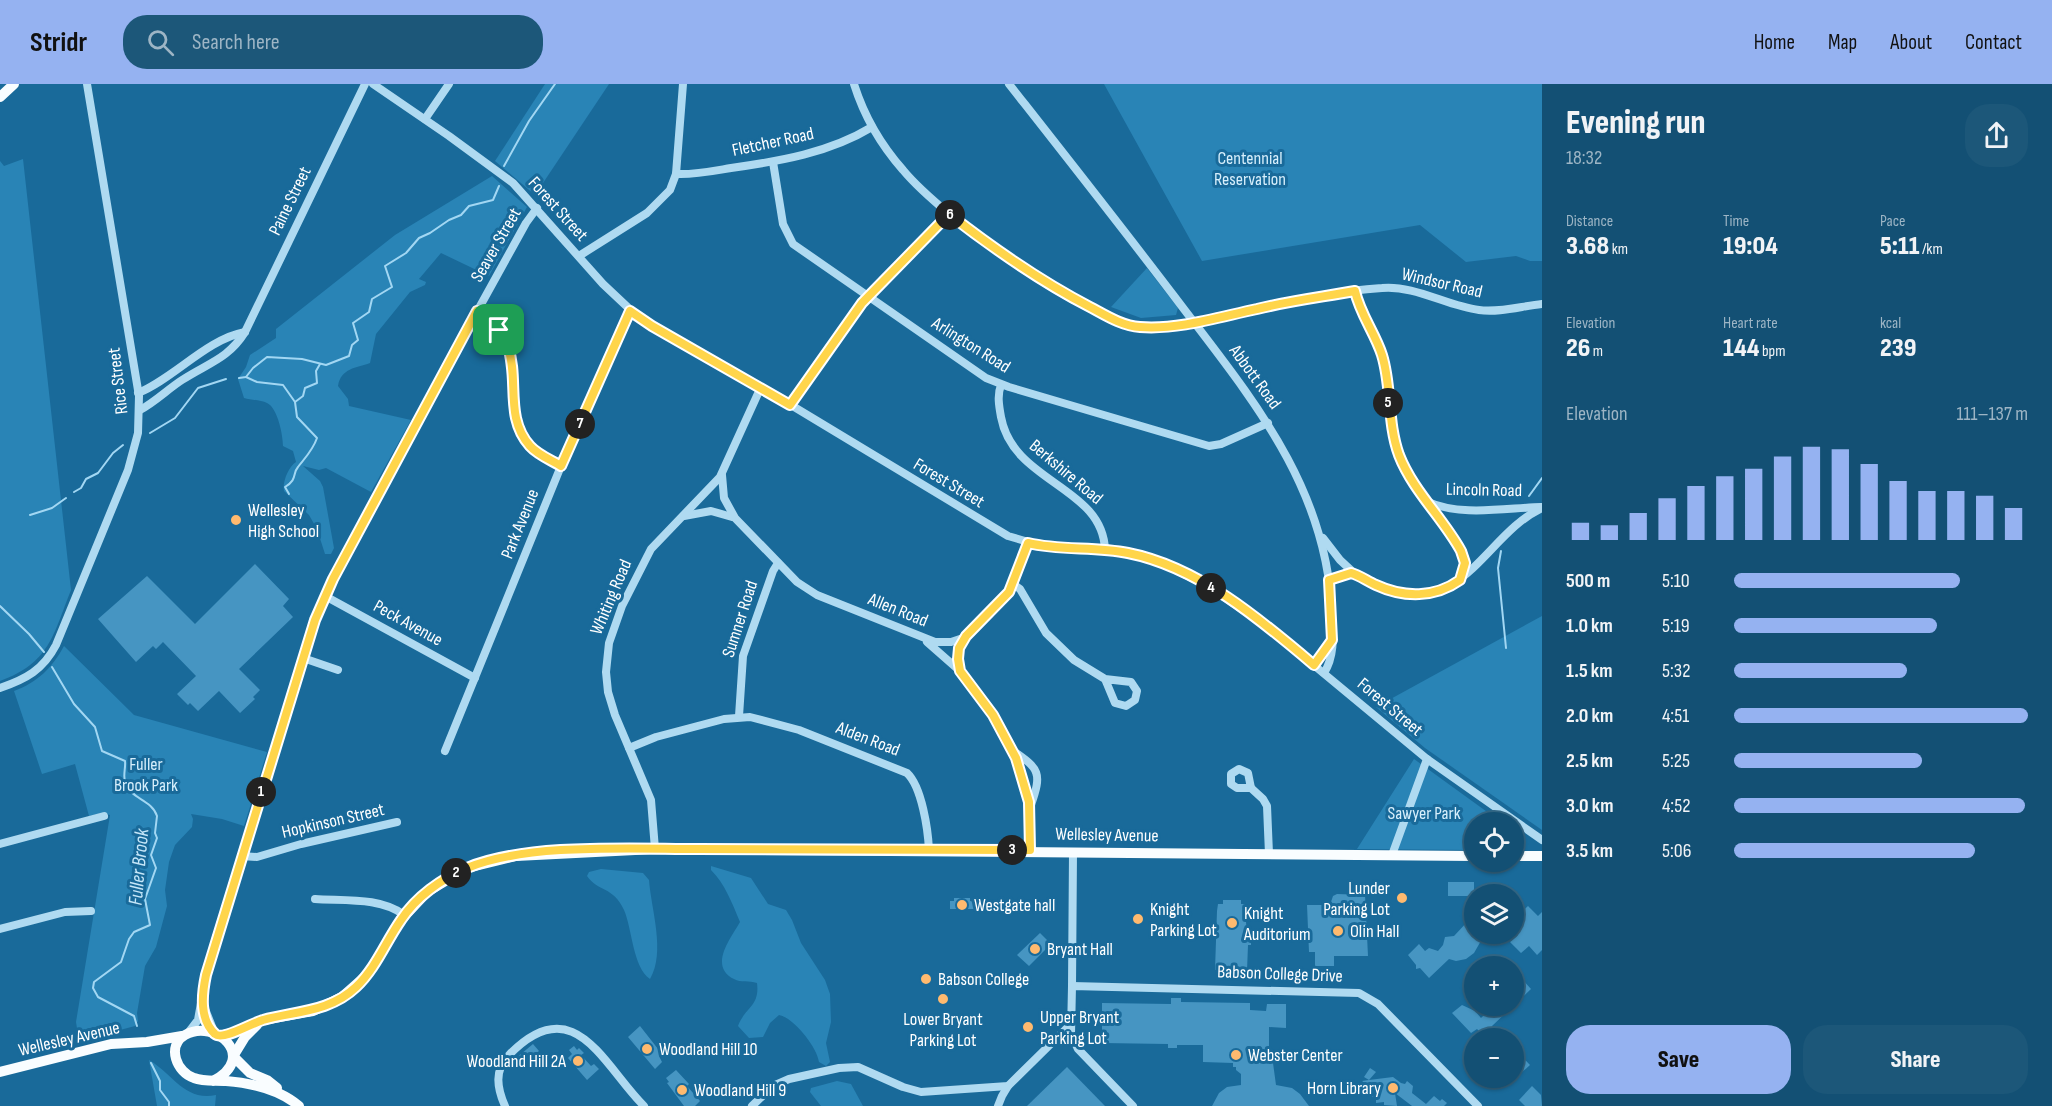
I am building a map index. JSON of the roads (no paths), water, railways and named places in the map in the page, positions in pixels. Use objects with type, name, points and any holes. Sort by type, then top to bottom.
[{"type":"main road","points":[[0,97],[14,84]]},
{"type":"main road","name":"Wellesley Avenue","points":[[217,1035],[233,1033],[251,1023],[313,1011],[333,1003],[351,992],[374,966],[404,915],[420,897],[440,882],[467,868],[485,862],[528,854],[655,849],[1030,850],[1464,856]]},
{"type":"main road","points":[[1524,856],[1542,856]]},
{"type":"main road","points":[[213,1081],[228,1072],[245,1037],[263,1020]]},
{"type":"main road","points":[[281,1093],[245,1083],[194,1078],[179,1067],[175,1057],[176,1046],[185,1035],[202,1032],[217,1035],[232,1049],[234,1056],[250,1073],[267,1080],[299,1106]]},
{"type":"main road","name":"Wellesley Avenue","points":[[0,1072],[111,1044],[185,1035]]},
{"type":"main road","points":[[138,1042],[158,1047],[175,1057]]},
{"type":"street","name":"Rice Street","points":[[0,688],[30,676],[48,659],[60,637],[122,488],[137,440],[140,410],[138,393],[87,84]]},
{"type":"street","name":"Paine Street","points":[[140,410],[181,380],[228,353],[245,332],[365,84]]},
{"type":"street","name":"Forest Street","points":[[373,84],[506,178],[537,208],[630,311],[761,387],[996,530],[1028,543],[1105,550],[1148,558],[1199,582],[1252,615],[1427,759],[1542,840]]},
{"type":"street","points":[[425,119],[449,84]]},
{"type":"street","points":[[579,256],[657,205],[670,190],[676,174],[683,84]]},
{"type":"street","name":"Windsor Road","points":[[854,84],[872,127],[904,172],[949,214],[992,247],[1058,290],[1130,326],[1154,328],[1277,304],[1355,291],[1392,288],[1480,310],[1542,304]]},
{"type":"street","name":"Abbott Road","points":[[1009,84],[1244,387],[1268,423],[1298,479],[1317,527],[1329,580],[1331,660],[1324,673]]},
{"type":"street","name":"Fletcher Road","points":[[676,174],[773,162],[828,148],[872,127]]},
{"type":"street","name":"Arlington Road","points":[[773,162],[782,216],[789,240],[801,252],[980,374],[1001,385],[1209,446],[1221,444],[1268,423]]},
{"type":"street","name":"Seaver Street","points":[[185,1035],[198,1020],[209,960],[303,658],[325,596],[477,311],[526,223],[537,208]]},
{"type":"street","points":[[790,405],[867,297],[949,214]]},
{"type":"street","points":[[1355,291],[1359,306],[1383,358],[1390,420],[1397,450],[1410,477],[1461,551],[1465,563],[1460,580]]},
{"type":"street","points":[[477,311],[496,326],[510,349],[516,411],[526,440],[537,452],[561,466]]},
{"type":"street","name":"Park Avenue","points":[[445,751],[561,466],[630,311]]},
{"type":"street","points":[[138,393],[153,386],[193,358],[245,332]]},
{"type":"street","name":"Berkshire Road","points":[[1001,385],[1000,411],[1004,431],[1011,446],[1029,465],[1089,511],[1101,528],[1105,550]]},
{"type":"street","name":"Whiting Road","points":[[655,849],[653,806],[612,707],[607,685],[609,643],[622,606],[647,556],[681,517],[717,482],[761,387]]},
{"type":"street","name":"Allen Road","points":[[722,472],[724,498],[735,518],[797,582],[817,595],[923,639],[946,643],[966,636]]},
{"type":"street","name":"Lincoln Road","points":[[1426,501],[1443,507],[1465,509],[1542,507]]},
{"type":"street","name":"Lincoln Road","points":[[1317,527],[1328,546],[1354,573],[1380,587],[1410,594],[1437,592],[1448,589],[1460,580],[1515,526],[1542,507]]},
{"type":"street","points":[[681,517],[711,511],[735,518]]},
{"type":"street","points":[[960,671],[958,652],[966,636],[1007,594],[1028,543]]},
{"type":"street","name":"Sumner Road","points":[[739,716],[743,656],[773,571],[778,564]]},
{"type":"street","points":[[1329,580],[1344,573],[1354,573]]},
{"type":"street","points":[[1013,584],[1020,589],[1042,627],[1055,644],[1074,660],[1105,679]]},
{"type":"street","name":"Peck Avenue","points":[[325,596],[475,678]]},
{"type":"street","points":[[923,639],[960,671],[993,715],[1012,749],[1030,808],[1030,850]]},
{"type":"street","points":[[1314,665],[1332,640]]},
{"type":"street","points":[[303,658],[338,670]]},
{"type":"street","points":[[629,748],[656,737],[739,716]]},
{"type":"street","name":"Alden Road","points":[[739,716],[767,720],[799,730],[907,773],[917,789],[929,850]]},
{"type":"street","points":[[1012,749],[1033,765],[1037,771],[1037,788],[1030,808]]},
{"type":"street","points":[[1392,855],[1427,759]]},
{"type":"street","points":[[1251,788],[1263,798],[1267,806],[1269,854]]},
{"type":"street","points":[[0,844],[104,816]]},
{"type":"street","name":"Hopkinson Street","points":[[241,856],[257,857],[301,844],[397,822]]},
{"type":"street","points":[[1073,852],[1072,1039],[1133,1106]]},
{"type":"street","points":[[315,898],[376,903],[404,915]]},
{"type":"street","points":[[0,929],[64,912],[91,911]]},
{"type":"street","name":"Babson College Drive","points":[[1072,986],[1359,993],[1378,1004],[1478,1106]]},
{"type":"street","name":"Seaver Street","points":[[202,997],[206,1016],[217,1035]]},
{"type":"street","points":[[999,1106],[1008,1086],[1071,1024]]},
{"type":"street","points":[[505,1106],[498,1085],[498,1073],[503,1060],[530,1035],[544,1030],[558,1029],[574,1032],[603,1054],[644,1106]]},
{"type":"street","points":[[752,1106],[773,1086],[789,1078],[839,1068],[858,1067],[903,1087],[921,1092],[1008,1086]]},
{"type":"waterway","points":[[504,166],[529,121],[555,84]]},
{"type":"waterway","points":[[239,378],[246,377],[267,357],[302,359],[326,365],[349,356],[352,345],[358,340],[353,323],[369,312],[372,299],[392,287],[385,266],[406,253],[419,238],[461,215],[469,206],[493,200],[499,186]]},
{"type":"waterway","points":[[289,494],[285,487],[292,481],[296,470],[317,438],[297,417],[295,402],[303,396],[305,388],[317,383],[316,371],[320,364]]},
{"type":"waterway","points":[[246,377],[257,382],[283,385],[295,402]]},
{"type":"waterway","points":[[150,433],[175,418],[198,388],[226,379]]},
{"type":"waterway","points":[[74,492],[81,488],[86,479],[98,473],[113,453],[123,445]]},
{"type":"waterway","points":[[1529,496],[1542,478]]},
{"type":"waterway","points":[[30,515],[52,508],[66,498]]},
{"type":"waterway","points":[[1501,551],[1498,568],[1506,648]]},
{"type":"waterway","name":"Fuller Brook","points":[[0,606],[44,652]]},
{"type":"waterway","name":"Fuller Brook","points":[[52,667],[74,704],[95,727],[102,751],[125,761],[124,779],[129,790],[151,806],[157,816],[155,833],[157,838],[151,855],[156,868],[145,899],[150,925],[134,932],[129,939],[121,962],[94,982],[93,988],[98,997],[134,1016],[137,1026]]},
{"type":"waterway","name":"Fuller Brook","points":[[151,1063],[160,1081],[160,1090],[169,1102],[169,1106]]},
{"type":"place","name":"Wellesley High School","points":[[236,520]]},
{"type":"place","name":"Lunder Parking Lot","points":[[1402,898]]},
{"type":"place","name":"Westgate hall","points":[[962,905]]},
{"type":"place","name":"Knight Parking Lot","points":[[1138,919]]},
{"type":"place","name":"Knight Auditorium","points":[[1232,923]]},
{"type":"place","name":"Olin Hall","points":[[1338,931]]},
{"type":"place","name":"Bryant Hall","points":[[1035,949]]},
{"type":"place","name":"Babson College","points":[[926,979]]},
{"type":"place","name":"Lower Bryant Parking Lot","points":[[943,999]]},
{"type":"place","name":"Upper Bryant Parking Lot","points":[[1028,1027]]},
{"type":"place","name":"Woodland Hill 10","points":[[647,1049]]},
{"type":"place","name":"Webster Center","points":[[1236,1055]]},
{"type":"place","name":"Woodland Hill 2A","points":[[578,1061]]},
{"type":"place","name":"Horn Library","points":[[1393,1088]]},
{"type":"place","name":"Woodland Hill 9","points":[[682,1090]]},
{"type":"park label","name":"Centennial Reservation","points":[[1250,168]]},
{"type":"park label","name":"Fuller Brook Park","points":[[146,774]]},
{"type":"park label","name":"Sawyer Park","points":[[1424,813]]}]
